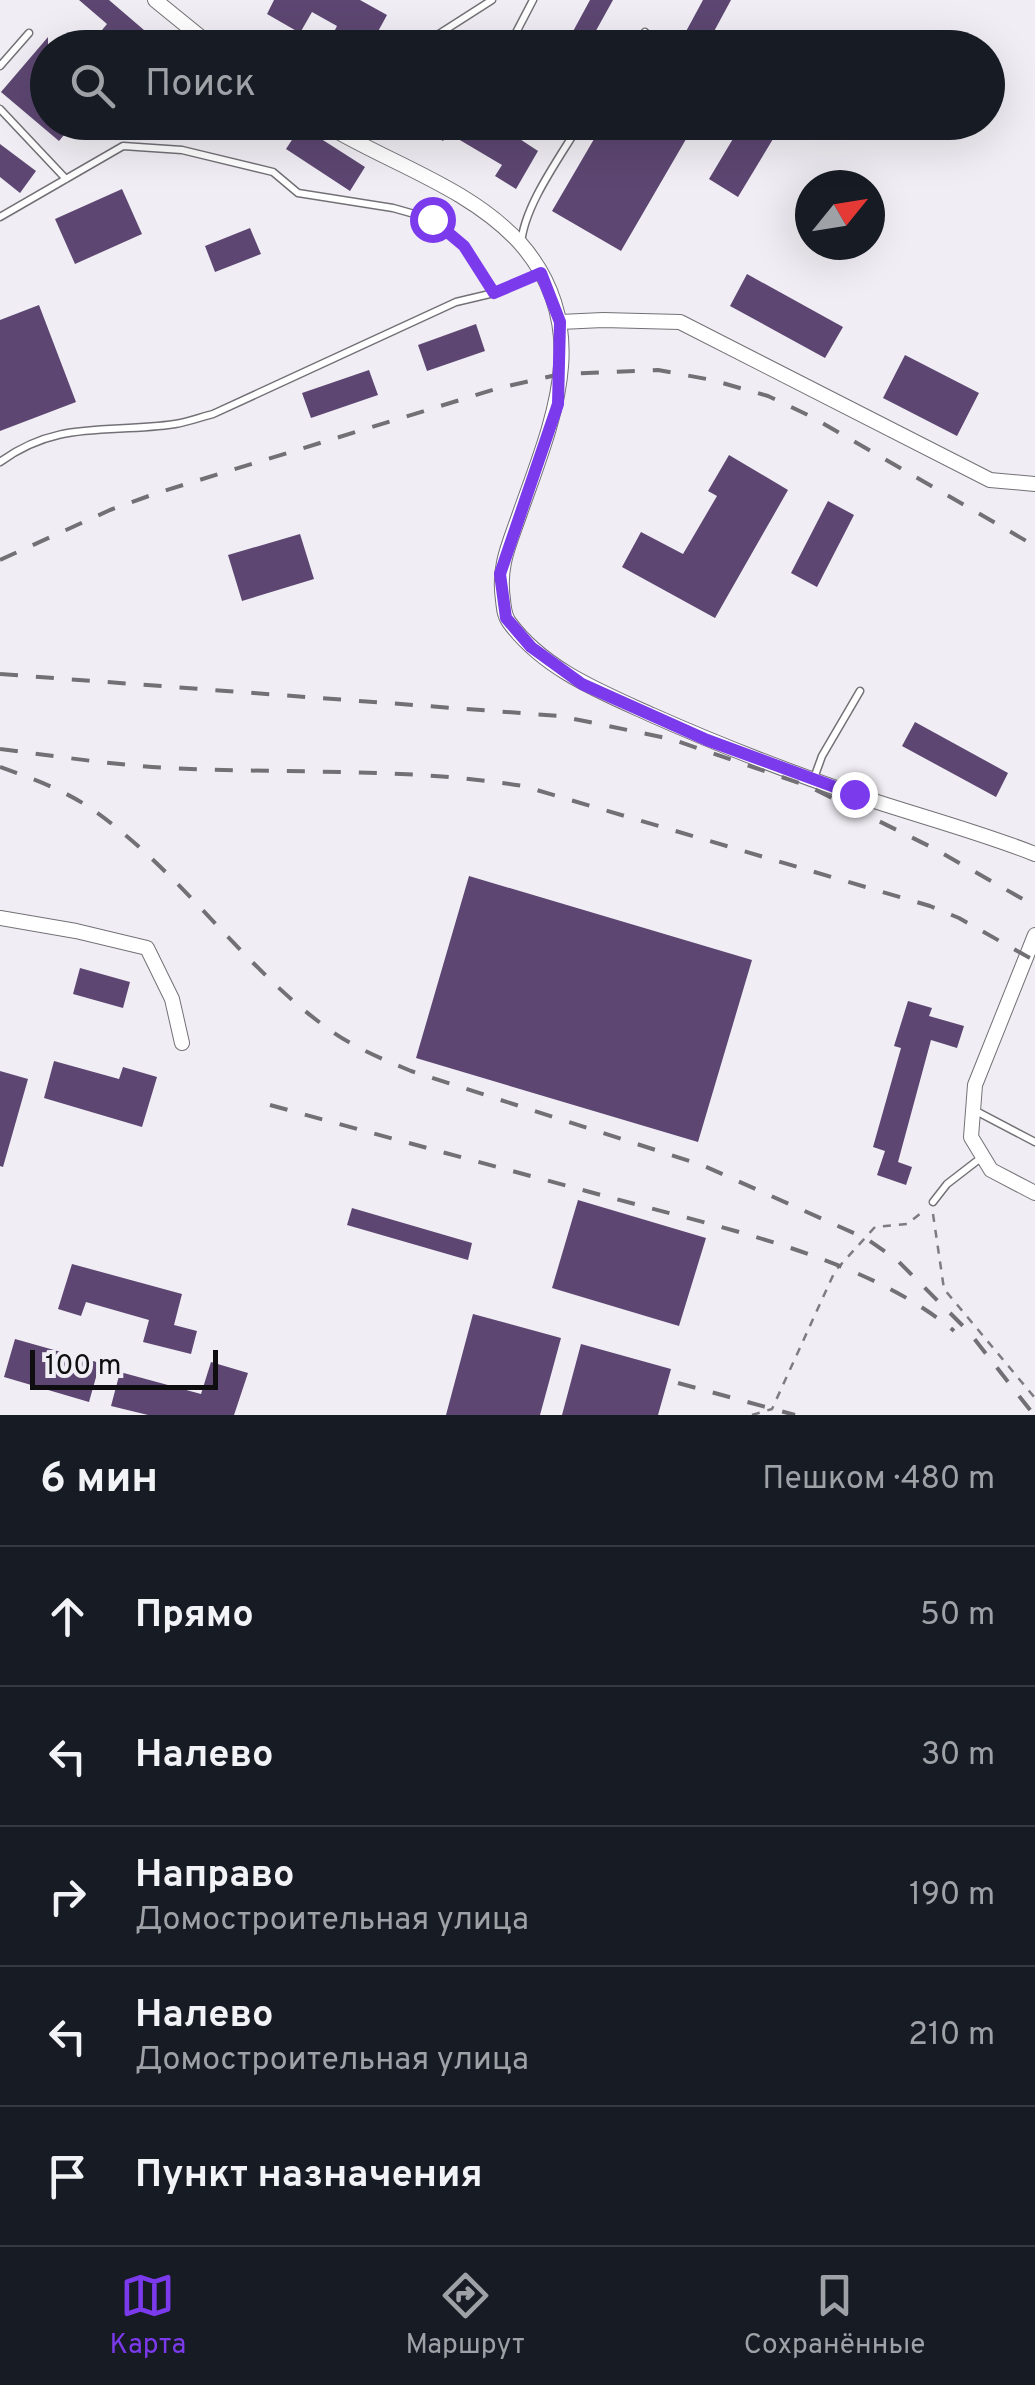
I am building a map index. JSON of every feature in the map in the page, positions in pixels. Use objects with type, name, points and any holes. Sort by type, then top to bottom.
[{"type":"street","points":[[155,0],[192,30]]},
{"type":"street","points":[[351,140],[460,196],[495,219],[541,273],[560,322],[558,404],[500,574],[506,618],[531,647],[582,684],[707,740],[1035,854]]},
{"type":"street","points":[[560,322],[680,322],[990,480],[1035,484]]},
{"type":"street","points":[[0,918],[147,948],[172,999],[182,1044]]},
{"type":"street","points":[[1035,934],[975,1085],[972,1109],[972,1137],[991,1170],[1035,1193]]},
{"type":"lane","points":[[444,30],[492,0]]},
{"type":"lane","points":[[517,30],[533,0]]},
{"type":"lane","points":[[0,66],[29,33]]},
{"type":"lane","points":[[0,109],[66,179]]},
{"type":"lane","points":[[521,245],[522,229],[571,140]]},
{"type":"lane","points":[[0,217],[123,146],[182,150],[273,172],[298,192],[393,208],[432,219],[464,246],[494,293]]},
{"type":"lane","points":[[0,462],[55,434],[86,428],[176,424],[213,414],[456,302],[494,293],[541,273]]},
{"type":"lane","points":[[813,779],[860,691]]},
{"type":"lane","points":[[972,1109],[1035,1142]]},
{"type":"lane","points":[[934,1202],[947,1184],[983,1156]]},
{"type":"path","points":[[934,1202],[932,1222],[944,1289],[1035,1398]]},
{"type":"path","points":[[752,1415],[772,1408],[835,1271],[876,1227],[908,1224],[934,1202]]},
{"type":"building","points":[[79,0],[109,0],[144,30],[102,30],[107,24]]},
{"type":"building","points":[[274,0],[360,0],[387,15],[379,30],[335,30],[337,26],[312,12],[302,30],[295,30],[267,14]]},
{"type":"building","points":[[590,0],[613,0],[596,30],[574,30]]},
{"type":"building","points":[[703,0],[731,0],[715,30],[687,30]]},
{"type":"building","points":[[30,58],[30,116],[1,92]]},
{"type":"building","points":[[292,140],[323,140],[365,167],[350,191],[286,149]]},
{"type":"building","points":[[460,140],[521,140],[538,151],[516,189],[495,176],[502,165]]},
{"type":"building","points":[[593,140],[686,140],[621,251],[552,211]]},
{"type":"building","points":[[732,140],[772,140],[738,197],[709,179]]},
{"type":"building","points":[[0,144],[36,171],[20,193],[0,177]]},
{"type":"building","points":[[122,189],[142,234],[75,264],[55,219]]},
{"type":"building","points":[[250,228],[261,254],[215,272],[205,246]]},
{"type":"building","points":[[747,274],[843,327],[825,358],[730,306]]},
{"type":"building","points":[[39,305],[76,402],[0,431],[0,320]]},
{"type":"building","points":[[476,324],[485,351],[427,371],[418,345]]},
{"type":"building","points":[[905,355],[979,393],[957,436],[883,398]]},
{"type":"building","points":[[369,370],[378,395],[311,418],[302,393]]},
{"type":"building","points":[[729,455],[788,490],[715,618],[622,567],[641,532],[683,554],[717,496],[708,491]]},
{"type":"building","points":[[828,501],[854,515],[817,587],[791,573]]},
{"type":"building","points":[[300,534],[314,579],[242,601],[228,555]]},
{"type":"building","points":[[915,722],[1008,773],[996,797],[902,746]]},
{"type":"building","points":[[469,876],[752,960],[698,1142],[416,1058]]},
{"type":"building","points":[[80,968],[130,982],[123,1008],[73,994]]},
{"type":"building","points":[[908,1001],[932,1008],[929,1016],[964,1026],[957,1048],[931,1040],[898,1162],[912,1167],[906,1185],[877,1175],[885,1151],[873,1147],[901,1048],[894,1046]]},
{"type":"building","points":[[54,1061],[119,1079],[123,1067],[157,1077],[142,1127],[44,1098]]},
{"type":"building","points":[[0,1071],[28,1079],[3,1167],[0,1166]]},
{"type":"building","points":[[578,1200],[706,1238],[679,1326],[552,1288]]},
{"type":"building","points":[[352,1208],[472,1243],[468,1260],[347,1225]]},
{"type":"building","points":[[72,1264],[182,1294],[174,1325],[197,1331],[191,1354],[143,1342],[149,1320],[86,1302],[81,1316],[58,1309]]},
{"type":"building","points":[[473,1314],[561,1338],[540,1415],[446,1415]]},
{"type":"building","points":[[15,1339],[100,1363],[89,1402],[4,1377]]},
{"type":"building","points":[[581,1344],[671,1369],[658,1415],[562,1415]]},
{"type":"building","points":[[211,1362],[248,1373],[234,1415],[148,1415],[111,1406],[120,1372],[201,1394]]},
{"type":"railway","points":[[0,560],[157,493],[499,388],[561,374],[658,370],[768,396],[812,417],[1035,546]]},
{"type":"railway","points":[[0,674],[560,716],[671,739],[808,786],[933,848],[1035,906]]},
{"type":"railway","points":[[0,749],[148,767],[435,776],[523,786],[930,906],[1035,961]]},
{"type":"railway","points":[[0,767],[74,798],[127,836],[293,1001],[355,1045],[411,1071],[702,1165],[867,1239],[896,1259],[969,1332],[1034,1415]]},
{"type":"railway","points":[[270,1105],[793,1249],[880,1284],[954,1331]]},
{"type":"railway","points":[[678,1383],[795,1415]]},
{"type":"route","points":[[432,219],[464,246],[494,293],[541,273],[560,322],[558,404],[500,574],[506,618],[531,647],[582,684],[707,740],[854,794]]}]
